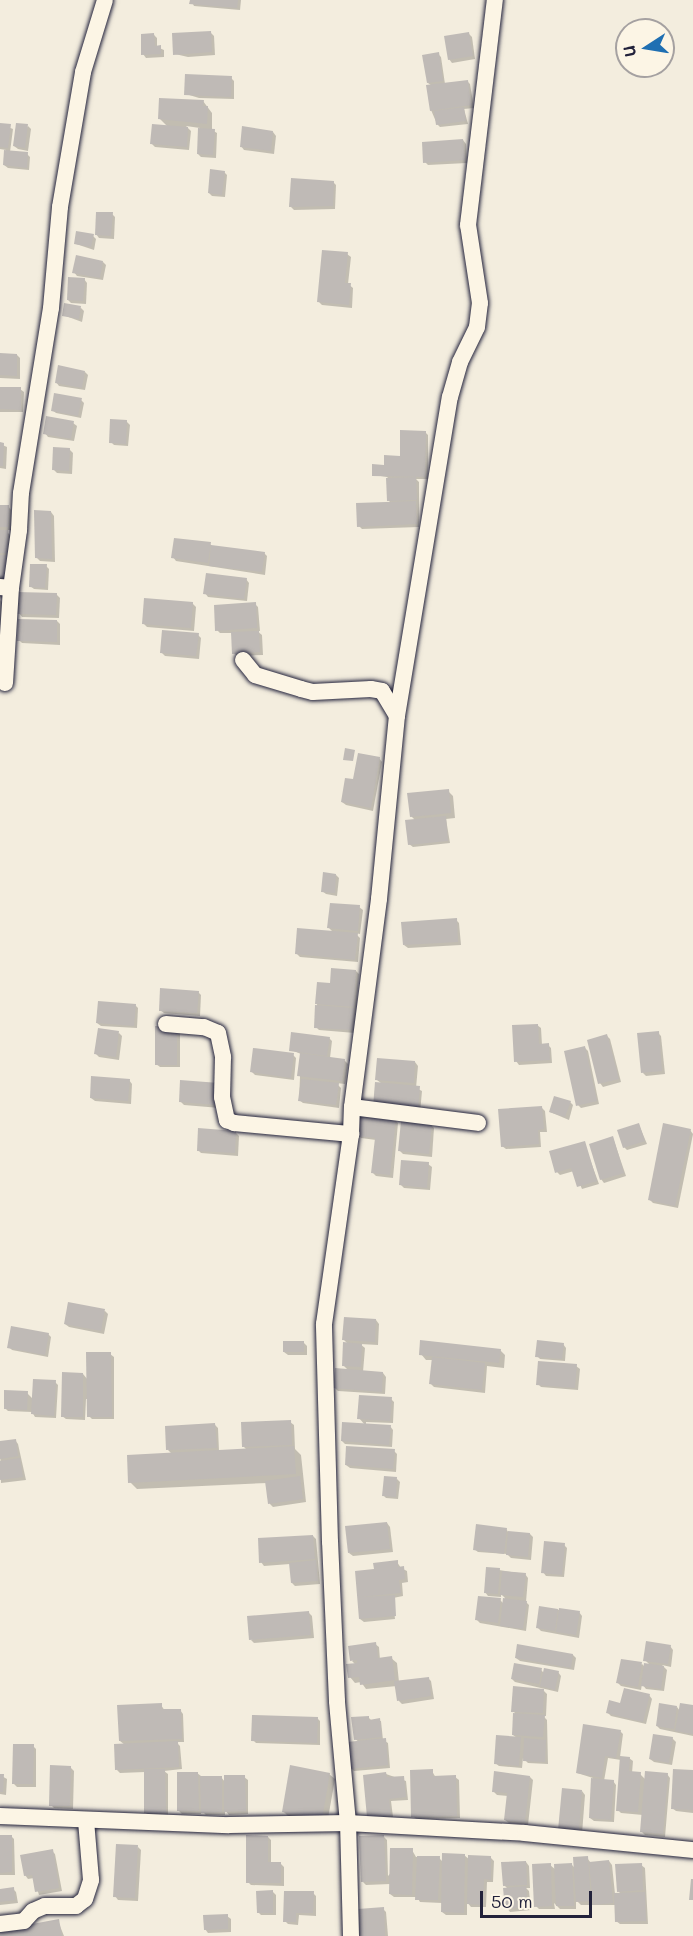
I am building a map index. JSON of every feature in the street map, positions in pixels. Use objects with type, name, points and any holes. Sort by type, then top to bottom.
[{"type":"street","points":[[5,683],[5,588],[20,530],[21,493],[51,308],[60,207],[83,72],[105,0]]},
{"type":"street","points":[[351,1936],[348,1822],[337,1701],[324,1324],[351,1134],[352,1107],[379,899],[397,716],[450,397],[460,362],[477,327],[479,295],[468,225],[495,0]]},
{"type":"street","points":[[243,660],[255,675],[313,692],[371,689],[382,691],[397,716]]},
{"type":"street","points":[[166,1024],[204,1026],[218,1033],[223,1057],[222,1097],[227,1120],[234,1123],[351,1134]]},
{"type":"street","points":[[352,1107],[478,1123]]},
{"type":"street","points":[[0,1815],[86,1821],[230,1825],[348,1822],[525,1833],[693,1850]]},
{"type":"street","points":[[0,1924],[24,1921],[33,1911],[45,1906],[76,1906],[85,1899],[91,1880],[86,1821]]},
{"type":"building","points":[[190,0],[238,0],[237,8],[189,4]]},
{"type":"building","points":[[211,31],[212,52],[173,55],[172,33]]},
{"type":"building","points":[[469,32],[473,56],[448,60],[444,36]]},
{"type":"building","points":[[154,33],[155,46],[161,45],[161,54],[141,55],[141,34]]},
{"type":"building","points":[[439,52],[443,81],[427,83],[422,55]]},
{"type":"building","points":[[185,74],[232,76],[231,97],[184,95]]},
{"type":"building","points":[[468,80],[471,105],[430,111],[426,85]]},
{"type":"building","points":[[159,98],[204,100],[203,106],[208,106],[207,124],[158,119]]},
{"type":"building","points":[[464,107],[466,121],[436,125],[434,111]]},
{"type":"building","points":[[0,123],[11,124],[8,148],[0,147]]},
{"type":"building","points":[[16,123],[28,124],[25,148],[13,146]]},
{"type":"building","points":[[152,124],[188,127],[187,147],[150,144]]},
{"type":"building","points":[[242,126],[273,131],[271,151],[240,147]]},
{"type":"building","points":[[198,128],[215,129],[213,155],[197,154]]},
{"type":"building","points":[[463,139],[465,160],[423,163],[422,142]]},
{"type":"building","points":[[4,150],[28,152],[27,168],[3,165]]},
{"type":"building","points":[[210,169],[225,171],[222,195],[208,193]]},
{"type":"building","points":[[291,178],[334,181],[333,206],[289,207]]},
{"type":"building","points":[[96,212],[113,212],[111,236],[95,235]]},
{"type":"building","points":[[76,231],[94,234],[91,247],[74,244]]},
{"type":"building","points":[[322,250],[348,252],[345,283],[351,283],[349,305],[317,302]]},
{"type":"building","points":[[76,255],[103,261],[100,278],[72,273]]},
{"type":"building","points":[[68,277],[85,278],[83,301],[67,300]]},
{"type":"building","points":[[64,303],[81,306],[79,319],[62,316]]},
{"type":"building","points":[[0,353],[17,354],[17,376],[0,375]]},
{"type":"building","points":[[58,365],[85,371],[82,388],[55,383]]},
{"type":"building","points":[[0,387],[21,387],[21,410],[0,409]]},
{"type":"building","points":[[54,393],[82,398],[78,416],[51,411]]},
{"type":"building","points":[[46,416],[74,421],[71,439],[43,434]]},
{"type":"building","points":[[110,419],[127,420],[126,444],[109,443]]},
{"type":"building","points":[[400,430],[426,431],[425,477],[372,476],[372,464],[384,465],[384,455],[400,456]]},
{"type":"building","points":[[0,442],[4,443],[3,466],[0,466]]},
{"type":"building","points":[[53,447],[70,448],[69,471],[52,470]]},
{"type":"building","points":[[416,477],[417,500],[387,501],[386,478]]},
{"type":"building","points":[[416,501],[417,524],[357,527],[356,503]]},
{"type":"building","points":[[0,505],[9,505],[8,527],[0,527]]},
{"type":"building","points":[[34,510],[51,511],[52,559],[35,558]]},
{"type":"building","points":[[0,530],[8,530],[7,553],[0,553]]},
{"type":"building","points":[[174,538],[211,542],[208,563],[171,558]]},
{"type":"building","points":[[211,545],[265,552],[262,572],[209,566]]},
{"type":"building","points":[[0,555],[8,555],[7,578],[0,577]]},
{"type":"building","points":[[30,564],[47,564],[45,588],[29,587]]},
{"type":"building","points":[[206,573],[247,578],[244,599],[203,594]]},
{"type":"building","points":[[17,592],[57,593],[56,615],[17,614]]},
{"type":"building","points":[[144,598],[193,602],[191,628],[142,624]]},
{"type":"building","points":[[256,602],[257,628],[215,631],[214,605]]},
{"type":"building","points":[[18,619],[57,620],[57,642],[17,641]]},
{"type":"building","points":[[162,630],[199,633],[196,656],[160,653]]},
{"type":"building","points":[[259,631],[260,652],[232,654],[231,632]]},
{"type":"building","points":[[345,748],[355,750],[353,761],[343,760]]},
{"type":"building","points":[[358,753],[380,757],[371,808],[341,802],[345,778],[353,779]]},
{"type":"building","points":[[449,789],[451,813],[410,817],[407,793]]},
{"type":"building","points":[[446,816],[448,841],[408,845],[405,820]]},
{"type":"building","points":[[323,872],[336,874],[335,893],[321,892]]},
{"type":"building","points":[[330,903],[360,905],[358,931],[327,928]]},
{"type":"building","points":[[457,918],[458,942],[403,945],[401,922]]},
{"type":"building","points":[[297,928],[358,933],[355,960],[295,954]]},
{"type":"building","points":[[331,968],[356,970],[354,1007],[315,1004],[317,982],[330,983]]},
{"type":"building","points":[[160,988],[199,991],[197,1013],[159,1011]]},
{"type":"building","points":[[98,1001],[136,1004],[134,1026],[96,1023]]},
{"type":"building","points":[[315,1005],[354,1008],[352,1030],[314,1028]]},
{"type":"building","points":[[538,1024],[539,1044],[549,1043],[550,1060],[514,1062],[512,1025]]},
{"type":"building","points":[[155,1026],[177,1026],[177,1065],[155,1065]]},
{"type":"building","points":[[98,1028],[119,1031],[116,1057],[94,1054]]},
{"type":"building","points":[[659,1031],[662,1071],[641,1073],[637,1033]]},
{"type":"building","points":[[291,1032],[330,1037],[327,1056],[289,1051]]},
{"type":"building","points":[[607,1034],[619,1079],[598,1084],[587,1040]]},
{"type":"building","points":[[585,1046],[597,1101],[576,1106],[564,1051]]},
{"type":"building","points":[[253,1048],[294,1053],[291,1078],[250,1072]]},
{"type":"building","points":[[300,1053],[345,1059],[342,1081],[297,1076]]},
{"type":"building","points":[[377,1058],[415,1061],[414,1083],[375,1080]]},
{"type":"building","points":[[91,1076],[130,1079],[128,1101],[90,1098]]},
{"type":"building","points":[[301,1079],[339,1083],[336,1105],[298,1101]]},
{"type":"building","points":[[180,1080],[219,1083],[217,1105],[179,1102]]},
{"type":"building","points":[[375,1082],[420,1086],[418,1111],[373,1107]]},
{"type":"building","points":[[554,1096],[571,1101],[565,1117],[549,1112]]},
{"type":"building","points":[[542,1106],[544,1129],[538,1130],[539,1144],[501,1147],[498,1109]]},
{"type":"building","points":[[359,1115],[396,1118],[390,1175],[371,1173],[375,1138],[356,1136]]},
{"type":"building","points":[[401,1121],[432,1124],[429,1154],[398,1151]]},
{"type":"building","points":[[639,1123],[645,1141],[623,1148],[617,1130]]},
{"type":"building","points":[[663,1123],[691,1129],[675,1206],[648,1200]]},
{"type":"building","points":[[198,1128],[236,1131],[235,1153],[197,1151]]},
{"type":"building","points":[[613,1136],[624,1173],[600,1180],[589,1144]]},
{"type":"building","points":[[585,1141],[597,1181],[577,1187],[571,1168],[555,1173],[549,1151]]},
{"type":"building","points":[[401,1160],[429,1162],[427,1188],[399,1185]]},
{"type":"building","points":[[68,1302],[105,1309],[101,1331],[64,1324]]},
{"type":"building","points":[[344,1317],[376,1319],[375,1342],[342,1340]]},
{"type":"building","points":[[11,1326],[49,1333],[45,1355],[7,1348]]},
{"type":"building","points":[[420,1340],[501,1349],[499,1363],[419,1355]]},
{"type":"building","points":[[537,1340],[564,1343],[562,1359],[535,1357]]},
{"type":"building","points":[[283,1341],[304,1341],[304,1352],[283,1352]]},
{"type":"building","points":[[343,1342],[362,1344],[361,1367],[342,1366]]},
{"type":"building","points":[[86,1352],[111,1352],[112,1417],[87,1417]]},
{"type":"building","points":[[432,1357],[485,1363],[482,1390],[429,1384]]},
{"type":"building","points":[[538,1361],[577,1364],[575,1388],[536,1385]]},
{"type":"building","points":[[335,1368],[383,1372],[382,1392],[333,1388]]},
{"type":"building","points":[[62,1372],[83,1373],[83,1417],[61,1417]]},
{"type":"building","points":[[33,1379],[56,1380],[54,1416],[31,1414]]},
{"type":"building","points":[[4,1390],[28,1391],[27,1410],[4,1409]]},
{"type":"building","points":[[359,1395],[392,1397],[390,1421],[357,1419]]},
{"type":"building","points":[[291,1420],[292,1445],[242,1447],[241,1422]]},
{"type":"building","points":[[342,1422],[391,1425],[389,1445],[341,1441]]},
{"type":"building","points":[[215,1423],[217,1448],[166,1450],[165,1426]]},
{"type":"building","points":[[16,1439],[18,1456],[0,1459],[0,1441]]},
{"type":"building","points":[[294,1446],[296,1474],[128,1483],[127,1455]]},
{"type":"building","points":[[346,1446],[395,1449],[393,1469],[345,1465]]},
{"type":"building","points":[[20,1458],[23,1477],[0,1480],[0,1461]]},
{"type":"building","points":[[300,1476],[303,1499],[268,1504],[265,1481]]},
{"type":"building","points":[[384,1476],[397,1477],[396,1497],[382,1496]]},
{"type":"building","points":[[387,1522],[390,1549],[348,1553],[345,1526]]},
{"type":"building","points":[[476,1524],[507,1528],[504,1554],[473,1550]]},
{"type":"building","points":[[508,1531],[530,1533],[528,1557],[506,1555]]},
{"type":"building","points":[[313,1535],[315,1559],[259,1563],[258,1538]]},
{"type":"building","points":[[544,1541],[565,1543],[562,1575],[541,1573]]},
{"type":"building","points":[[316,1560],[318,1581],[291,1583],[289,1563]]},
{"type":"building","points":[[398,1560],[398,1567],[404,1566],[405,1579],[399,1580],[401,1593],[361,1597],[395,1595],[396,1616],[359,1619],[355,1571],[374,1569],[373,1563]]},
{"type":"building","points":[[486,1567],[500,1568],[498,1594],[484,1593]]},
{"type":"building","points":[[502,1571],[526,1573],[523,1597],[500,1595]]},
{"type":"building","points":[[478,1596],[501,1598],[498,1623],[475,1620]]},
{"type":"building","points":[[503,1598],[527,1601],[523,1629],[500,1626]]},
{"type":"building","points":[[539,1606],[558,1609],[555,1631],[536,1628]]},
{"type":"building","points":[[559,1608],[580,1611],[576,1635],[556,1632]]},
{"type":"building","points":[[309,1611],[311,1635],[249,1640],[247,1616]]},
{"type":"building","points":[[646,1641],[671,1645],[668,1664],[643,1661]]},
{"type":"building","points":[[376,1642],[378,1658],[392,1656],[395,1680],[360,1685],[359,1677],[348,1678],[346,1664],[357,1663],[357,1660],[350,1661],[348,1646]]},
{"type":"building","points":[[517,1644],[573,1654],[571,1668],[515,1658]]},
{"type":"building","points":[[621,1659],[642,1662],[638,1687],[616,1683]]},
{"type":"building","points":[[514,1663],[542,1668],[539,1684],[511,1679]]},
{"type":"building","points":[[644,1663],[664,1666],[661,1689],[641,1686]]},
{"type":"building","points":[[544,1668],[559,1671],[555,1690],[540,1686]]},
{"type":"building","points":[[429,1677],[431,1696],[397,1701],[394,1681]]},
{"type":"building","points":[[513,1686],[544,1689],[543,1713],[511,1712]]},
{"type":"building","points":[[624,1688],[650,1694],[643,1722],[606,1713],[609,1700],[620,1703]]},
{"type":"building","points":[[162,1703],[162,1709],[181,1709],[182,1739],[119,1741],[117,1705]]},
{"type":"building","points":[[659,1703],[677,1706],[674,1729],[656,1726]]},
{"type":"building","points":[[680,1703],[693,1705],[693,1734],[675,1731]]},
{"type":"building","points":[[513,1713],[545,1715],[543,1737],[512,1735]]},
{"type":"building","points":[[252,1715],[318,1717],[317,1743],[251,1741]]},
{"type":"building","points":[[369,1716],[369,1720],[380,1718],[382,1737],[354,1740],[351,1717]]},
{"type":"building","points":[[583,1724],[621,1730],[616,1758],[605,1756],[602,1778],[576,1773]]},
{"type":"building","points":[[653,1734],[673,1737],[669,1763],[649,1759]]},
{"type":"building","points":[[496,1735],[521,1737],[519,1766],[494,1764]]},
{"type":"building","points":[[386,1738],[388,1765],[349,1769],[347,1742]]},
{"type":"building","points":[[524,1738],[546,1740],[545,1762],[523,1761]]},
{"type":"building","points":[[178,1741],[179,1767],[115,1770],[114,1744]]},
{"type":"building","points":[[13,1744],[34,1744],[33,1784],[12,1784]]},
{"type":"building","points":[[620,1756],[630,1757],[629,1771],[641,1772],[638,1812],[616,1811]]},
{"type":"building","points":[[50,1765],[71,1766],[70,1806],[49,1806]]},
{"type":"building","points":[[290,1765],[330,1773],[322,1819],[282,1812]]},
{"type":"building","points":[[144,1769],[165,1769],[166,1813],[144,1813]]},
{"type":"building","points":[[433,1769],[433,1776],[456,1775],[457,1816],[411,1817],[410,1770]]},
{"type":"building","points":[[673,1769],[693,1770],[693,1810],[671,1809]]},
{"type":"building","points":[[494,1771],[530,1776],[525,1822],[504,1820],[507,1793],[492,1792]]},
{"type":"building","points":[[645,1771],[668,1773],[663,1834],[640,1832]]},
{"type":"building","points":[[177,1772],[198,1772],[199,1811],[177,1811]]},
{"type":"building","points":[[386,1772],[387,1777],[404,1776],[406,1797],[389,1799],[391,1815],[367,1817],[363,1775]]},
{"type":"building","points":[[0,1774],[4,1774],[3,1792],[0,1792]]},
{"type":"building","points":[[224,1775],[245,1775],[246,1811],[224,1812]]},
{"type":"building","points":[[200,1776],[222,1776],[222,1812],[201,1813]]},
{"type":"building","points":[[591,1778],[614,1780],[611,1820],[589,1818]]},
{"type":"building","points":[[562,1788],[582,1790],[579,1831],[558,1830]]},
{"type":"building","points":[[0,1835],[12,1835],[12,1872],[0,1873]]},
{"type":"building","points":[[246,1835],[268,1836],[268,1862],[281,1862],[281,1883],[246,1883]]},
{"type":"building","points":[[384,1835],[386,1881],[361,1882],[359,1836]]},
{"type":"building","points":[[116,1844],[138,1845],[135,1898],[113,1897]]},
{"type":"building","points":[[390,1848],[413,1848],[412,1895],[389,1894]]},
{"type":"building","points":[[53,1849],[59,1888],[35,1892],[32,1875],[24,1876],[20,1855]]},
{"type":"building","points":[[442,1853],[465,1854],[464,1913],[441,1912]]},
{"type":"building","points":[[468,1855],[491,1856],[491,1880],[484,1879],[483,1905],[467,1904]]},
{"type":"building","points":[[417,1856],[440,1856],[438,1900],[415,1900]]},
{"type":"building","points":[[588,1856],[591,1901],[576,1902],[573,1857]]},
{"type":"building","points":[[609,1860],[613,1903],[593,1905],[589,1862]]},
{"type":"building","points":[[526,1861],[527,1885],[503,1886],[501,1862]]},
{"type":"building","points":[[551,1863],[552,1906],[534,1907],[532,1864]]},
{"type":"building","points":[[572,1863],[574,1906],[556,1906],[554,1864]]},
{"type":"building","points":[[642,1863],[643,1890],[617,1892],[615,1864]]},
{"type":"building","points":[[691,1879],[693,1879],[693,1900],[689,1900]]},
{"type":"building","points":[[526,1886],[528,1907],[505,1909],[503,1888]]},
{"type":"building","points":[[14,1887],[15,1900],[0,1902],[0,1889]]},
{"type":"building","points":[[273,1890],[273,1913],[257,1913],[256,1891]]},
{"type":"building","points":[[284,1891],[314,1891],[313,1913],[296,1913],[296,1922],[283,1922]]},
{"type":"building","points":[[645,1892],[646,1921],[615,1922],[614,1893]]},
{"type":"building","points":[[384,1907],[385,1936],[359,1936],[358,1909]]},
{"type":"building","points":[[228,1914],[228,1929],[204,1930],[203,1915]]},
{"type":"building","points":[[59,1919],[62,1936],[0,1936],[0,1930]]}]
